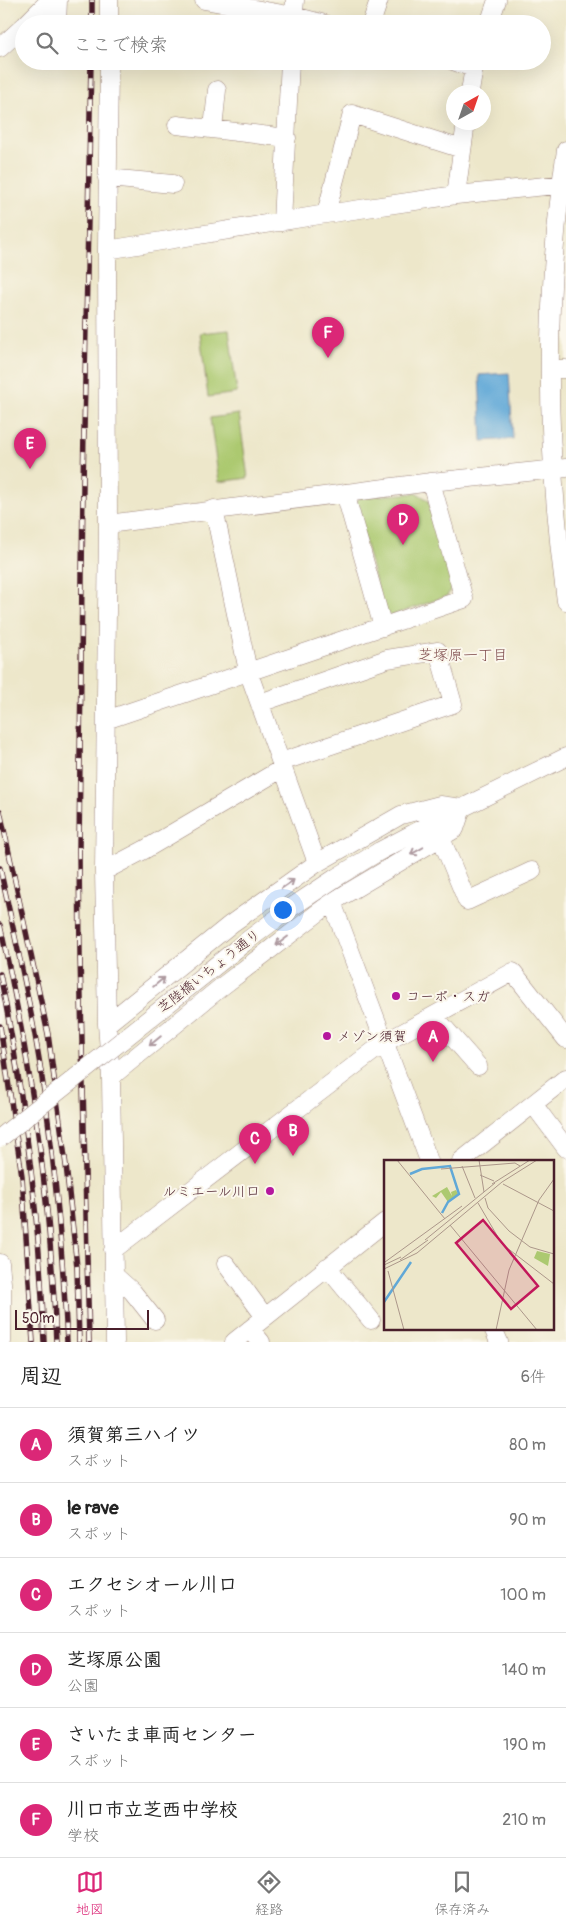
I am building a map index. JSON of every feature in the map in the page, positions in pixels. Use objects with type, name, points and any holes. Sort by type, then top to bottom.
[{"type":"street","points":[[35,15],[50,0]]},
{"type":"street","points":[[57,15],[58,0]]},
{"type":"street","points":[[109,0],[109,15]]},
{"type":"street","points":[[204,0],[294,13]]},
{"type":"street","points":[[375,15],[379,0]]},
{"type":"street","points":[[492,15],[497,0]]},
{"type":"street","points":[[0,48],[15,34]]},
{"type":"street","points":[[109,70],[107,178],[108,524],[104,871],[107,1024],[111,1077],[116,1342]]},
{"type":"street","points":[[282,222],[290,70]]},
{"type":"street","points":[[471,85],[473,70]]},
{"type":"street","points":[[213,129],[217,90]]},
{"type":"street","points":[[326,214],[352,114],[462,149]]},
{"type":"street","points":[[177,125],[287,138]]},
{"type":"street","points":[[456,195],[465,130]]},
{"type":"street","points":[[566,150],[550,336],[558,369],[560,468],[558,543],[566,601]]},
{"type":"street","points":[[107,178],[173,184]]},
{"type":"street","points":[[107,250],[456,195],[563,184]]},
{"type":"street","points":[[108,524],[430,482],[560,468]]},
{"type":"street","points":[[106,720],[464,598],[430,482]]},
{"type":"street","points":[[345,493],[382,627]]},
{"type":"street","points":[[214,510],[248,671],[317,863]]},
{"type":"street","points":[[104,871],[144,850],[282,765],[452,704],[438,651],[388,659],[260,703]]},
{"type":"street","name":"芝陸橋いちょう通り","points":[[0,1138],[260,931],[337,876],[462,808],[566,757]]},
{"type":"street","points":[[107,1024],[231,924],[317,863],[401,815],[440,805],[462,808],[455,829],[332,902],[220,988],[111,1077]]},
{"type":"street","points":[[441,838],[467,902],[532,871]]},
{"type":"street","points":[[332,902],[429,1160]]},
{"type":"street","points":[[113,1250],[384,1043],[513,972],[566,1039]]},
{"type":"street","points":[[434,1016],[478,1066]]},
{"type":"street","points":[[462,1160],[566,1078]]},
{"type":"street","points":[[533,1104],[566,1148]]},
{"type":"street","points":[[234,1342],[256,1335],[265,1317],[384,1223]]},
{"type":"street","points":[[0,1262],[2,1342]]},
{"type":"street","points":[[226,1264],[265,1317]]},
{"type":"street","points":[[327,1267],[371,1320]]},
{"type":"street","points":[[114,1275],[132,1291],[155,1320]]},
{"type":"green space","points":[[229,330],[237,393],[208,397],[200,333]]},
{"type":"green space","points":[[239,414],[248,478],[219,482],[210,418]]},
{"type":"green space","points":[[417,493],[428,500],[453,586],[447,596],[391,616],[384,612],[355,504],[360,497]]},
{"type":"water","points":[[509,373],[513,439],[482,441],[479,375]]},
{"type":"railway","points":[[92,0],[92,15]]},
{"type":"railway","points":[[89,1342],[79,850],[83,485],[91,70]]},
{"type":"railway","points":[[0,811],[48,1034],[66,1165],[77,1267],[79,1342]]},
{"type":"railway","points":[[0,868],[23,972],[47,1112],[59,1226],[67,1342]]},
{"type":"railway","points":[[0,925],[21,1028],[38,1132],[49,1237],[56,1342]]},
{"type":"railway","points":[[0,974],[30,1157],[39,1249],[44,1342]]},
{"type":"railway","points":[[0,1026],[22,1176],[33,1342]]},
{"type":"place","name":"川口市立芝西中学校","points":[[328,358]]},
{"type":"place","name":"さいたま車両センター","points":[[30,469]]},
{"type":"place","name":"芝塚原公園","points":[[403,545]]},
{"type":"place","name":"コーポ・スガ","points":[[396,996]]},
{"type":"place","name":"メゾン須賀","points":[[327,1036]]},
{"type":"place","name":"須賀第三ハイツ","points":[[433,1062]]},
{"type":"place","name":"le rave","points":[[293,1156]]},
{"type":"place","name":"エクセシオール川口","points":[[255,1164]]},
{"type":"place","name":"ルミエール川口","points":[[270,1191]]},
{"type":"district","name":"芝塚原一丁目","points":[[463,655]]}]
